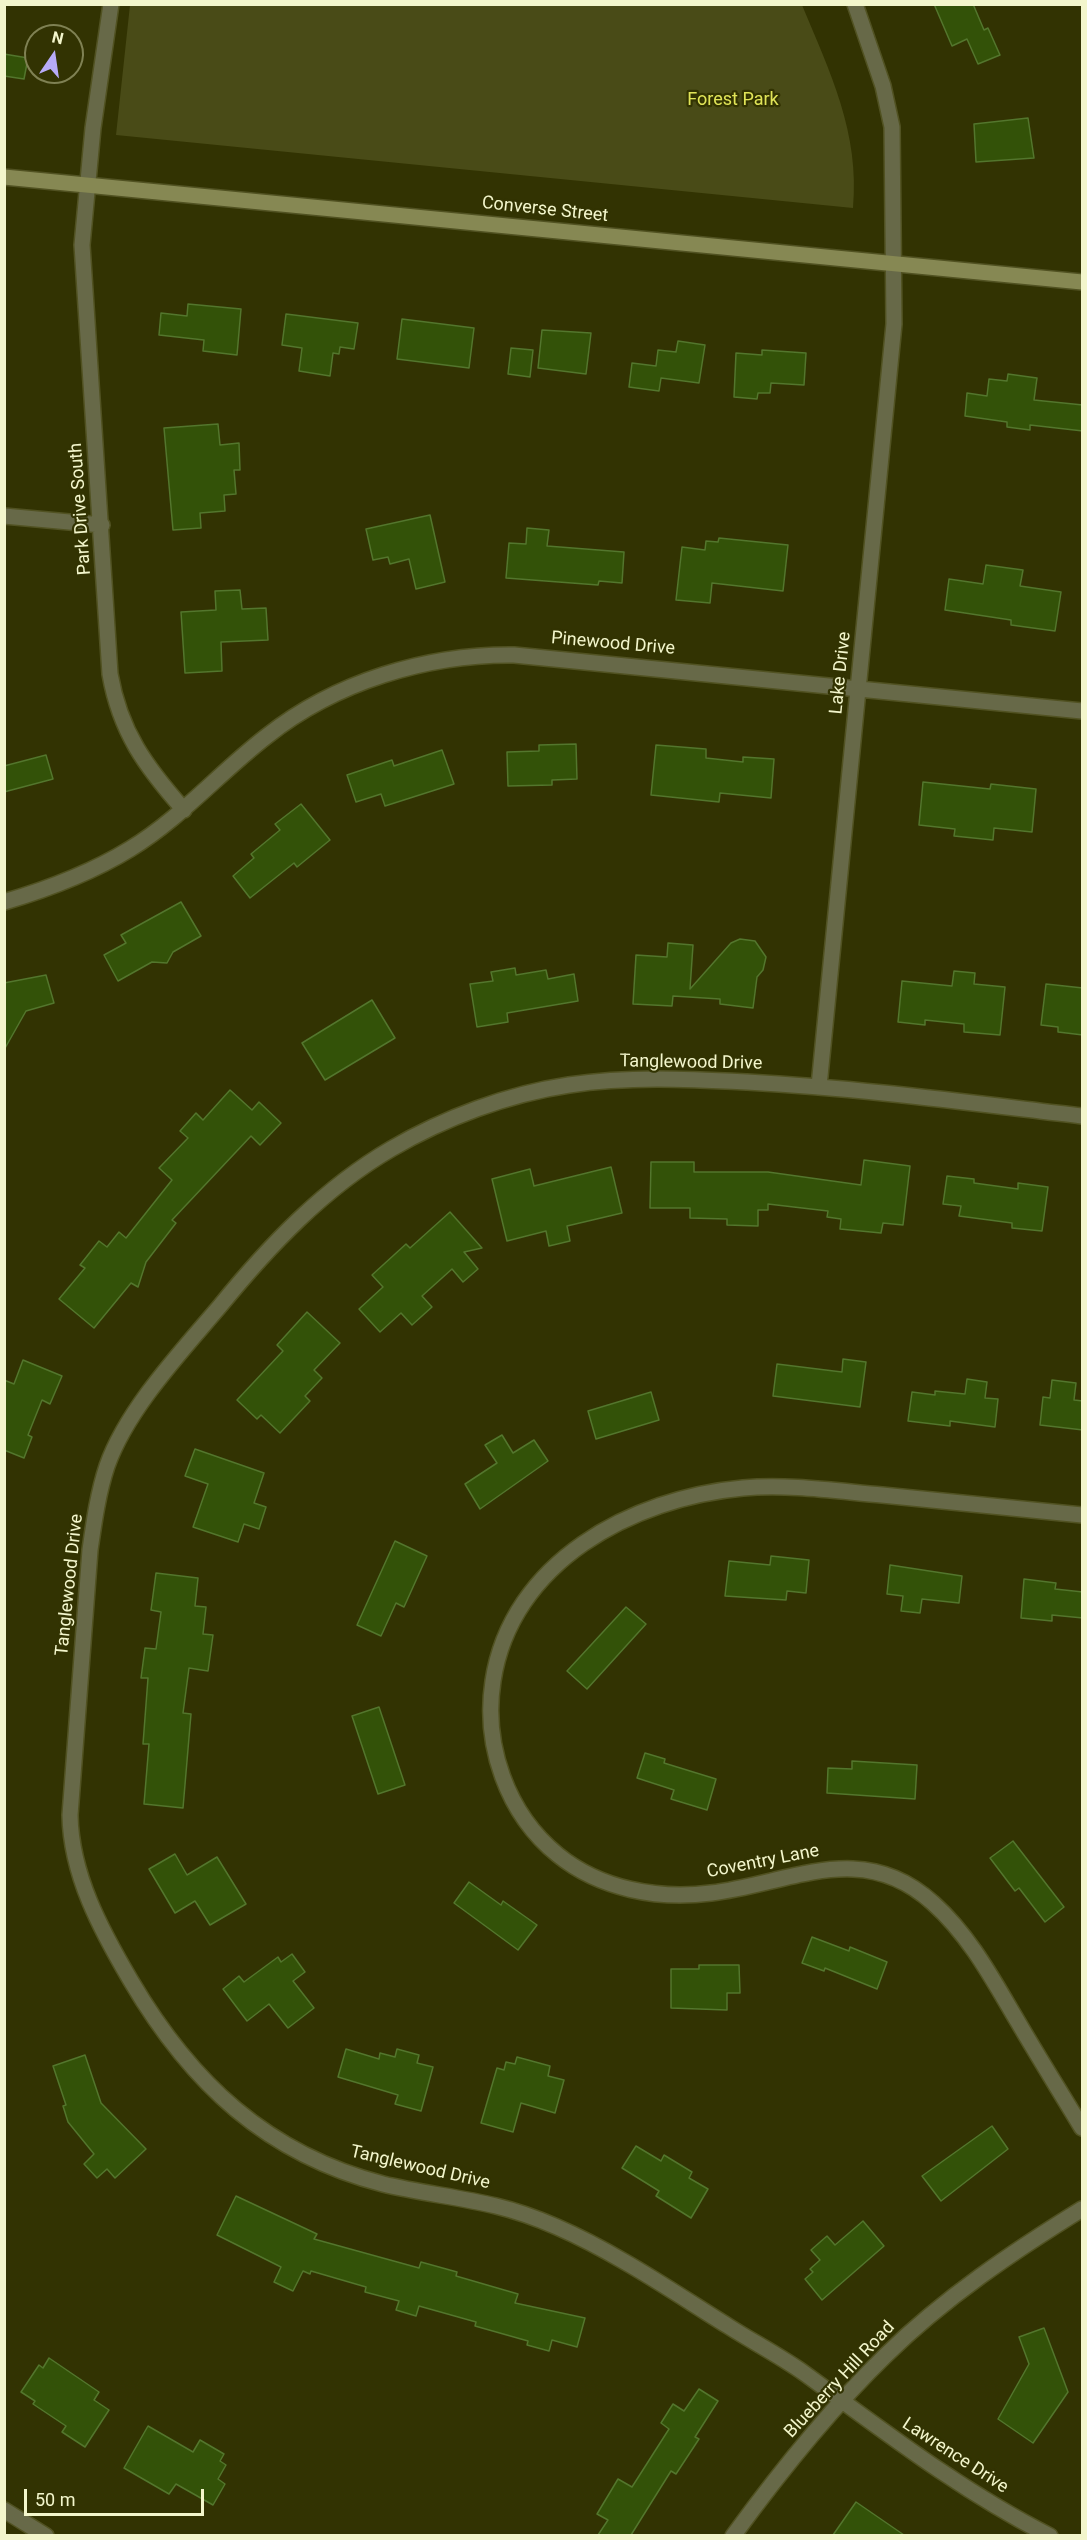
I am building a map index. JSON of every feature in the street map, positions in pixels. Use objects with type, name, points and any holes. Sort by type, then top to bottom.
[{"type":"main road","name":"Converse Street","points":[[4,177],[1083,282]]},
{"type":"street","name":"Park Drive South","points":[[111,4],[82,245],[114,698],[125,730],[140,756],[184,810]]},
{"type":"street","name":"Lake Drive","points":[[819,1086],[894,324],[892,127],[883,86],[855,4]]},
{"type":"street","points":[[4,516],[102,525]]},
{"type":"street","name":"Pinewood Drive","points":[[4,902],[86,873],[129,850],[184,810],[282,724],[365,682],[410,666],[449,658],[514,655],[1083,711]]},
{"type":"street","name":"Tanglewood Drive","points":[[843,2403],[801,2371],[660,2283],[586,2240],[554,2225],[497,2206],[382,2183],[321,2164],[275,2140],[214,2091],[185,2061],[158,2024],[125,1971],[91,1906],[70,1834],[90,1550],[107,1467],[128,1424],[239,1282],[288,1230],[327,1194],[388,1150],[458,1117],[533,1092],[598,1082],[664,1078],[819,1086],[1083,1116]]},
{"type":"street","name":"Coventry Lane","points":[[1083,1515],[803,1488],[745,1488],[670,1502],[628,1518],[588,1539],[543,1576],[513,1618],[506,1634],[495,1673],[491,1705],[493,1739],[501,1773],[520,1813],[558,1856],[598,1880],[656,1894],[694,1895],[736,1889],[824,1869],[846,1868],[895,1880],[917,1891],[960,1932],[982,1962],[1083,2128]]},
{"type":"street","name":"Blueberry Hill Road","points":[[733,2535],[885,2356],[927,2318],[982,2276],[1083,2209]]},
{"type":"street","name":"Lawrence Drive","points":[[843,2403],[942,2474],[1050,2535]]},
{"type":"street","points":[[4,2510],[46,2535]]},
{"type":"green space","name":"Forest Park","points":[[130,5],[802,5],[841,104],[852,154],[853,208],[116,135]]},
{"type":"building","points":[[934,4],[973,4],[984,30],[988,28],[1000,55],[978,64],[967,39],[952,46]]},
{"type":"building","points":[[4,54],[24,57],[24,79],[4,76]]},
{"type":"building","points":[[1028,118],[1034,158],[976,162],[974,124]]},
{"type":"building","points":[[188,304],[241,309],[237,355],[203,351],[204,340],[159,335],[161,313],[187,316]]},
{"type":"building","points":[[286,314],[358,323],[354,349],[340,347],[339,354],[333,353],[330,376],[299,371],[302,348],[282,345]]},
{"type":"building","points":[[402,319],[474,328],[469,368],[397,359]]},
{"type":"building","points":[[542,330],[591,333],[586,374],[538,368]]},
{"type":"building","points":[[678,341],[705,345],[699,383],[661,378],[659,391],[629,387],[632,363],[656,366],[658,350],[676,352]]},
{"type":"building","points":[[511,348],[533,350],[530,377],[508,374]]},
{"type":"building","points":[[762,350],[806,353],[804,385],[771,383],[770,393],[758,393],[757,399],[734,397],[736,353],[762,355]]},
{"type":"building","points":[[1008,374],[1037,378],[1034,400],[1083,405],[1083,431],[1030,425],[1030,430],[1007,427],[1007,422],[965,416],[967,393],[987,396],[989,379],[1007,381]]},
{"type":"building","points":[[218,424],[220,445],[239,443],[240,470],[234,470],[236,494],[224,495],[225,511],[200,513],[201,528],[173,530],[164,428]]},
{"type":"building","points":[[430,515],[445,582],[416,589],[409,559],[390,564],[388,557],[373,560],[366,529]]},
{"type":"building","points":[[527,528],[549,530],[547,546],[624,552],[622,583],[599,581],[598,585],[506,578],[509,543],[526,544]]},
{"type":"building","points":[[719,538],[788,545],[783,591],[712,583],[710,603],[676,600],[682,547],[705,550],[706,541],[718,542]]},
{"type":"building","points":[[986,565],[1023,570],[1020,586],[1061,592],[1055,631],[1011,625],[1011,620],[945,610],[949,579],[983,584]]},
{"type":"building","points":[[240,590],[242,609],[266,608],[268,640],[221,642],[222,671],[185,673],[181,612],[216,610],[215,591]]},
{"type":"building","points":[[576,744],[577,779],[552,780],[552,785],[508,786],[507,752],[539,751],[539,745]]},
{"type":"building","points":[[656,745],[706,749],[706,758],[743,762],[743,757],[774,759],[771,798],[720,793],[719,802],[651,795]]},
{"type":"building","points":[[442,750],[454,784],[385,806],[381,794],[356,802],[347,775],[392,760],[394,766]]},
{"type":"building","points":[[46,755],[53,779],[4,792],[4,766]]},
{"type":"building","points":[[923,782],[990,789],[991,784],[1036,789],[1032,832],[994,828],[993,840],[954,836],[955,829],[919,825]]},
{"type":"building","points":[[301,804],[330,840],[297,867],[294,863],[250,898],[233,876],[254,858],[251,854],[280,830],[275,824]]},
{"type":"building","points":[[181,902],[201,936],[173,952],[167,963],[152,962],[118,981],[104,955],[126,943],[121,935]]},
{"type":"building","points":[[740,939],[755,941],[766,957],[763,970],[757,977],[753,1008],[720,1004],[720,999],[673,996],[672,1006],[633,1004],[636,955],[667,957],[668,943],[693,945],[690,989],[731,943]]},
{"type":"building","points":[[515,968],[516,975],[546,970],[548,979],[574,974],[578,1001],[507,1013],[508,1022],[477,1027],[470,984],[493,981],[491,972]]},
{"type":"building","points":[[954,971],[975,973],[974,984],[1005,987],[1000,1035],[964,1032],[964,1024],[925,1020],[925,1025],[898,1022],[902,981],[952,986]]},
{"type":"building","points":[[46,975],[54,1003],[26,1011],[4,1050],[4,983]]},
{"type":"building","points":[[1046,984],[1083,988],[1083,1035],[1058,1032],[1058,1027],[1041,1025]]},
{"type":"building","points":[[372,1000],[395,1038],[325,1080],[302,1043]]},
{"type":"building","points":[[230,1090],[252,1110],[259,1102],[281,1123],[260,1145],[251,1136],[172,1220],[176,1223],[146,1262],[138,1287],[131,1283],[94,1328],[59,1299],[85,1268],[80,1265],[99,1241],[107,1247],[119,1232],[126,1238],[172,1180],[159,1168],[188,1138],[180,1131],[196,1113],[203,1120]]},
{"type":"building","points":[[864,1160],[910,1166],[903,1225],[883,1223],[881,1233],[840,1229],[841,1219],[827,1217],[828,1211],[768,1204],[768,1210],[758,1210],[758,1226],[727,1225],[727,1219],[690,1218],[690,1208],[650,1208],[651,1162],[694,1162],[694,1172],[768,1172],[861,1185]]},
{"type":"building","points":[[611,1167],[622,1213],[567,1226],[570,1241],[549,1246],[546,1231],[507,1241],[492,1179],[530,1169],[534,1186]]},
{"type":"building","points":[[947,1176],[974,1179],[974,1183],[1018,1189],[1018,1183],[1048,1187],[1042,1231],[1012,1228],[1012,1223],[959,1216],[961,1206],[943,1204]]},
{"type":"building","points":[[450,1212],[482,1248],[464,1252],[478,1269],[463,1282],[452,1269],[422,1296],[432,1307],[412,1325],[401,1313],[380,1332],[359,1309],[383,1287],[372,1275],[406,1244],[410,1248]]},
{"type":"building","points":[[307,1312],[340,1343],[314,1370],[322,1378],[305,1396],[310,1401],[280,1433],[261,1415],[257,1419],[237,1400],[283,1351],[277,1345]]},
{"type":"building","points":[[843,1359],[866,1362],[860,1407],[773,1396],[777,1364],[842,1372]]},
{"type":"building","points":[[23,1360],[62,1376],[50,1404],[42,1400],[28,1435],[32,1437],[24,1458],[4,1450],[4,1380],[14,1384]]},
{"type":"building","points":[[967,1379],[987,1382],[985,1398],[998,1399],[995,1427],[950,1421],[950,1426],[908,1421],[912,1392],[935,1395],[935,1391],[965,1394]]},
{"type":"building","points":[[1052,1380],[1076,1383],[1074,1400],[1083,1401],[1083,1430],[1040,1425],[1043,1397],[1050,1398]]},
{"type":"building","points":[[651,1392],[659,1420],[596,1439],[588,1411]]},
{"type":"building","points":[[502,1435],[513,1453],[534,1440],[548,1461],[480,1509],[465,1484],[497,1463],[485,1445]]},
{"type":"building","points":[[195,1449],[264,1473],[254,1503],[266,1507],[259,1529],[244,1524],[238,1542],[193,1527],[208,1484],[185,1476]]},
{"type":"building","points":[[395,1541],[427,1556],[404,1607],[396,1603],[381,1636],[357,1625]]},
{"type":"building","points":[[771,1556],[809,1560],[806,1593],[787,1591],[786,1600],[725,1596],[729,1561],[770,1565]]},
{"type":"building","points":[[890,1565],[962,1576],[959,1603],[922,1599],[920,1613],[901,1611],[903,1596],[887,1594]]},
{"type":"building","points":[[156,1573],[198,1578],[195,1606],[206,1607],[203,1634],[213,1635],[208,1671],[189,1668],[183,1713],[191,1714],[183,1808],[144,1804],[149,1744],[143,1744],[148,1678],[141,1678],[145,1648],[156,1649],[161,1612],[151,1610]]},
{"type":"building","points":[[1024,1579],[1056,1583],[1055,1589],[1083,1592],[1083,1618],[1052,1615],[1052,1621],[1021,1618]]},
{"type":"building","points":[[626,1607],[646,1624],[587,1689],[567,1671]]},
{"type":"building","points":[[379,1707],[405,1785],[378,1794],[352,1716]]},
{"type":"building","points":[[645,1753],[665,1759],[664,1763],[716,1779],[707,1810],[671,1799],[674,1790],[637,1778]]},
{"type":"building","points":[[852,1761],[917,1765],[915,1799],[827,1793],[828,1768],[852,1769]]},
{"type":"building","points":[[1013,1841],[1064,1907],[1045,1922],[1019,1888],[1015,1891],[990,1858]]},
{"type":"building","points":[[175,1854],[187,1875],[217,1857],[246,1904],[210,1925],[195,1901],[175,1913],[149,1869]]},
{"type":"building","points":[[469,1882],[501,1905],[503,1901],[537,1925],[518,1950],[454,1903]]},
{"type":"building","points":[[812,1937],[849,1951],[850,1947],[887,1962],[877,1989],[825,1968],[824,1971],[802,1963]]},
{"type":"building","points":[[292,1954],[305,1972],[293,1981],[314,2008],[288,2028],[269,2004],[247,2021],[223,1989],[239,1976],[244,1982],[278,1957],[281,1962]]},
{"type":"building","points":[[699,1965],[739,1965],[740,1993],[727,1993],[727,2010],[671,2008],[671,1969],[699,1969]]},
{"type":"building","points":[[346,2049],[379,2059],[380,2053],[395,2057],[397,2049],[419,2055],[417,2063],[433,2067],[421,2111],[395,2104],[398,2095],[338,2077]]},
{"type":"building","points":[[85,2055],[101,2103],[146,2149],[115,2178],[107,2169],[97,2178],[84,2164],[94,2154],[68,2122],[63,2106],[66,2105],[53,2066]]},
{"type":"building","points":[[517,2057],[550,2066],[548,2076],[564,2080],[555,2113],[521,2103],[513,2132],[481,2123],[497,2068],[504,2070],[506,2062],[515,2064]]},
{"type":"building","points":[[992,2126],[1008,2149],[941,2201],[922,2176]]},
{"type":"building","points":[[636,2146],[661,2161],[664,2155],[692,2172],[689,2178],[708,2189],[691,2218],[656,2196],[659,2191],[622,2168]]},
{"type":"building","points":[[236,2196],[317,2234],[314,2239],[419,2268],[421,2262],[457,2272],[456,2276],[518,2294],[515,2303],[585,2318],[577,2347],[552,2340],[549,2351],[527,2345],[528,2341],[475,2326],[476,2322],[419,2306],[416,2316],[396,2310],[399,2301],[365,2292],[366,2287],[311,2271],[310,2274],[303,2271],[293,2291],[274,2282],[281,2267],[217,2235]]},
{"type":"building","points":[[863,2221],[884,2246],[822,2300],[805,2279],[813,2272],[810,2269],[820,2260],[811,2250],[827,2236],[835,2245]]},
{"type":"building","points":[[1044,2328],[1068,2392],[1033,2443],[998,2419],[1029,2364],[1019,2337]]},
{"type":"building","points":[[49,2358],[99,2392],[94,2400],[109,2410],[85,2447],[62,2432],[66,2426],[33,2404],[35,2401],[21,2392],[39,2365],[43,2368]]},
{"type":"building","points":[[699,2389],[718,2401],[695,2437],[699,2439],[676,2474],[671,2471],[631,2535],[598,2535],[608,2520],[597,2514],[618,2479],[632,2487],[669,2429],[661,2423],[673,2404],[684,2411]]},
{"type":"building","points":[[148,2426],[193,2452],[200,2440],[224,2454],[220,2461],[226,2465],[218,2479],[225,2484],[213,2505],[176,2484],[169,2494],[124,2468]]},
{"type":"building","points":[[856,2502],[904,2535],[833,2535]]}]
